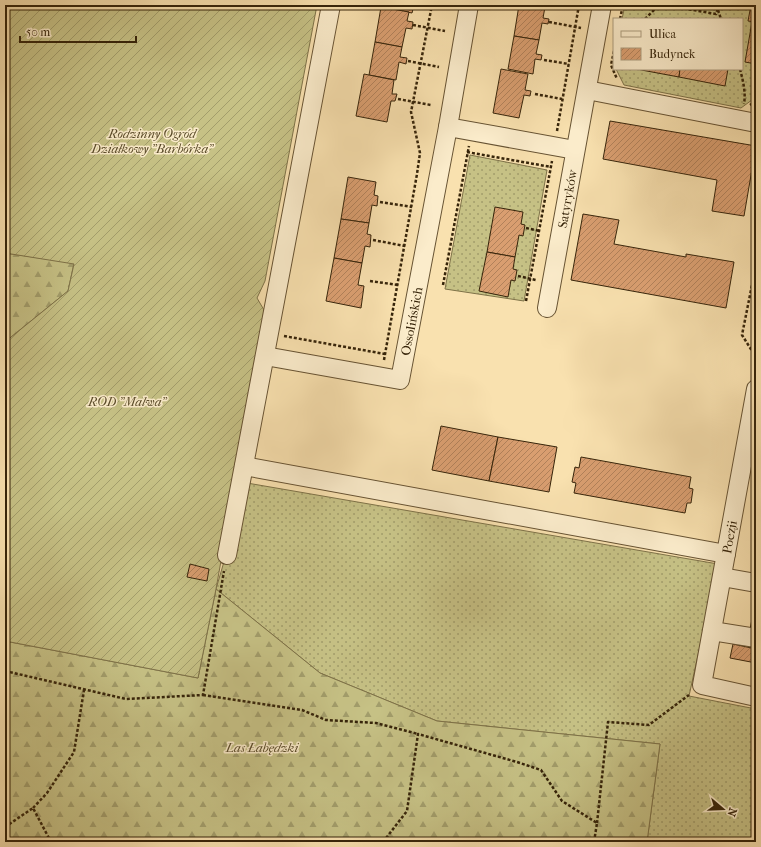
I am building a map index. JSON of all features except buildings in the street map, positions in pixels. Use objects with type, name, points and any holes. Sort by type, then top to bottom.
[{"type":"street","points":[[227,555],[330,5]]},
{"type":"street","name":"Ossolińskich","points":[[265,356],[400,380],[448,126],[469,5]]},
{"type":"street","name":"Satyryków","points":[[547,308],[602,5]]},
{"type":"street","points":[[586,90],[756,123]]},
{"type":"street","points":[[448,126],[575,150]]},
{"type":"street","name":"Poezji","points":[[702,686],[756,389]]},
{"type":"street","points":[[244,466],[726,554]]},
{"type":"street","points":[[722,577],[756,583]]},
{"type":"street","points":[[712,631],[756,638]]},
{"type":"street","points":[[702,686],[756,697]]},
{"type":"path","points":[[384,361],[420,153],[411,112],[432,5]]},
{"type":"path","points":[[555,134],[569,64],[578,5]]},
{"type":"path","points":[[620,18],[623,5]]},
{"type":"path","points":[[646,18],[659,5]]},
{"type":"path","points":[[664,5],[716,14],[718,10]]},
{"type":"path","points":[[719,5],[718,10],[721,18]]},
{"type":"path","points":[[550,22],[584,29]]},
{"type":"path","points":[[413,25],[445,31]]},
{"type":"path","points":[[544,60],[569,64]]},
{"type":"path","points":[[408,61],[439,66]]},
{"type":"path","points":[[740,70],[745,97],[743,111]]},
{"type":"path","points":[[535,94],[562,99]]},
{"type":"path","points":[[398,99],[432,105]]},
{"type":"path","points":[[561,107],[568,108]]},
{"type":"path","points":[[443,285],[469,145]]},
{"type":"path","points":[[467,152],[551,167]]},
{"type":"path","points":[[526,301],[552,160]]},
{"type":"path","points":[[380,202],[419,208]]},
{"type":"path","points":[[526,228],[547,232]]},
{"type":"path","points":[[373,240],[412,247]]},
{"type":"path","points":[[754,354],[742,335],[756,265]]},
{"type":"path","points":[[518,276],[541,281]]},
{"type":"path","points":[[370,281],[405,286]]},
{"type":"path","points":[[269,334],[386,354]]},
{"type":"path","points":[[203,695],[227,555]]},
{"type":"path","points":[[5,671],[126,699],[203,695],[302,710],[326,720],[376,723],[541,770],[562,801],[597,823]]},
{"type":"path","points":[[594,842],[608,722],[649,725],[702,686]]},
{"type":"path","points":[[5,827],[33,808],[47,793],[74,752],[84,690]]},
{"type":"path","points":[[382,842],[407,811],[418,734]]},
{"type":"path","points":[[33,808],[51,842]]},
{"type":"green space","points":[[5,5],[317,5],[265,281],[257,298],[264,310],[255,370],[216,589],[198,678],[5,641],[5,342],[68,291],[74,264],[5,253]]},
{"type":"green space","points":[[625,5],[756,5],[756,97],[741,108],[624,85],[616,70],[743,70],[743,18],[622,18]]},
{"type":"green space","points":[[470,155],[547,170],[524,301],[445,289]]},
{"type":"green space","points":[[5,253],[74,263],[68,291],[5,342]]},
{"type":"green space","points":[[247,483],[718,564],[689,696],[756,709],[756,842],[647,842],[660,744],[437,721],[320,673],[216,589]]},
{"type":"green space","name":"Las Łabędzki","points":[[216,589],[320,673],[437,721],[660,744],[647,842],[5,842],[5,641],[198,678]]},
{"type":"park label","name":"Rodzinny Ogród Działkowy \"Barbórka\"","points":[[152,140]]},
{"type":"park label","name":"ROD \"Malwa\"","points":[[127,401]]}]
